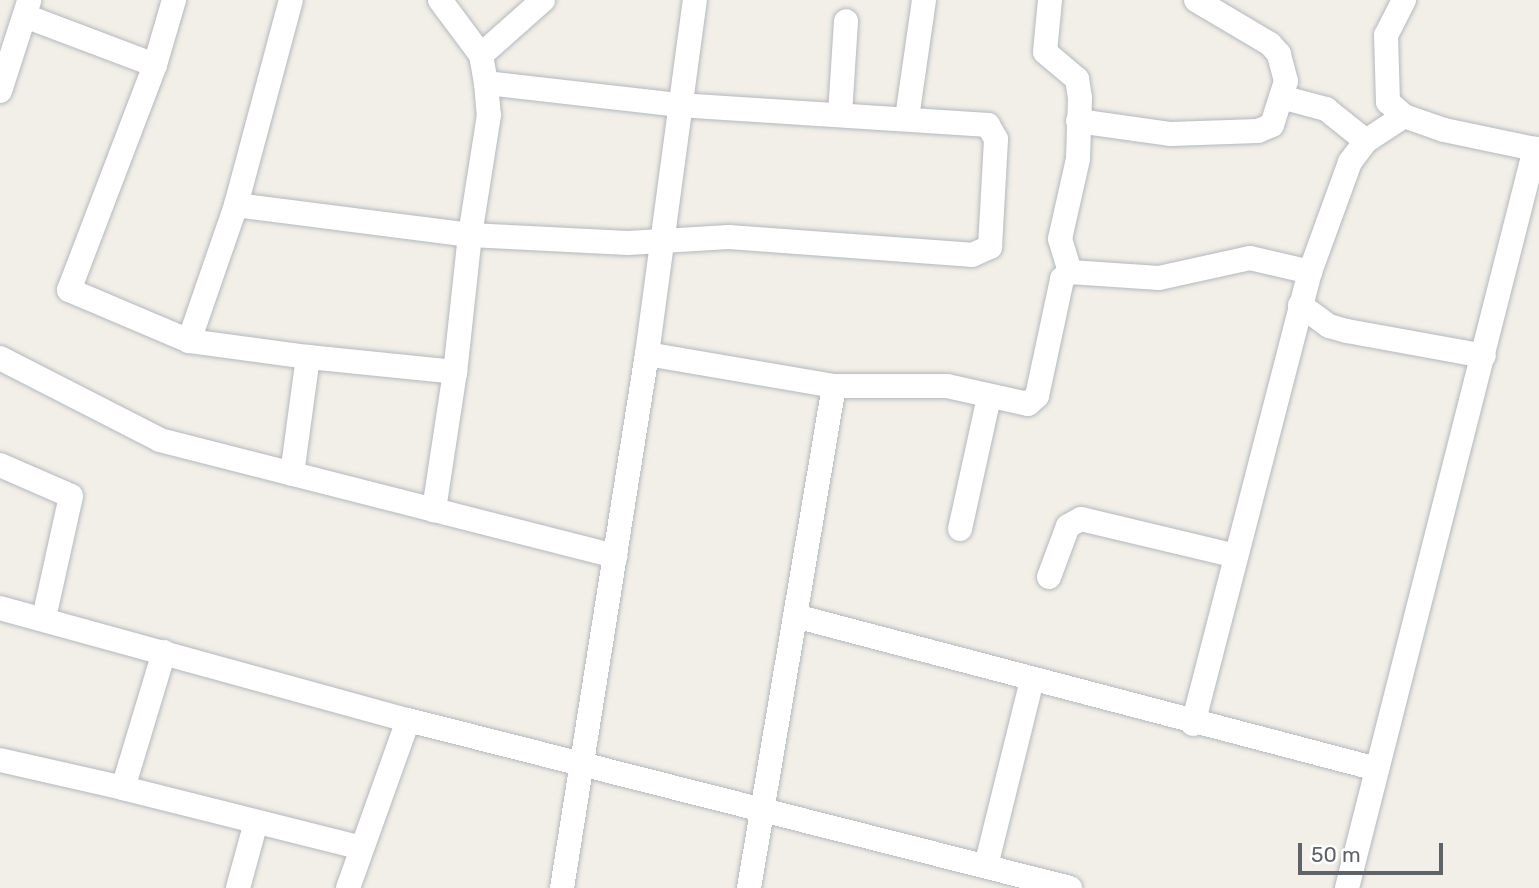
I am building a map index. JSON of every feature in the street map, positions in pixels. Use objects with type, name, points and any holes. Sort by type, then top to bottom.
[{"type":"street","points":[[174,0],[155,65],[69,290],[189,341],[308,357],[455,372]]},
{"type":"street","points":[[189,341],[236,205],[291,0]]},
{"type":"street","points":[[434,510],[455,372],[470,235],[489,115],[481,55],[440,0]]},
{"type":"street","points":[[481,55],[542,0]]},
{"type":"street","points":[[562,888],[647,354],[695,0]]},
{"type":"street","points":[[907,118],[925,0]]},
{"type":"street","points":[[1050,0],[1045,52],[1077,79],[1079,159],[1060,239],[1070,272]]},
{"type":"street","points":[[1079,121],[1171,134],[1258,131],[1272,125],[1286,80],[1279,54],[1270,44],[1196,0]]},
{"type":"street","points":[[1346,888],[1537,150],[1444,130],[1404,116],[1388,102],[1384,47],[1404,0]]},
{"type":"street","points":[[0,91],[27,8],[155,65]]},
{"type":"street","points":[[840,114],[846,21]]},
{"type":"street","points":[[236,205],[470,235],[661,241],[729,237],[972,255],[985,252],[991,241],[995,132],[982,123],[679,106],[486,83]]},
{"type":"street","points":[[1281,97],[1326,109],[1366,141]]},
{"type":"street","points":[[1193,724],[1310,272],[1350,162],[1366,141],[1404,116]]},
{"type":"street","points":[[647,354],[834,386],[922,384],[1021,404],[1035,400],[1062,279],[1070,272],[1159,278],[1250,258],[1310,272]]},
{"type":"street","points":[[1300,305],[1338,328],[1484,356]]},
{"type":"street","points":[[292,474],[308,357]]},
{"type":"street","points":[[0,358],[159,440],[615,555]]},
{"type":"street","points":[[749,888],[834,386]]},
{"type":"street","points":[[960,529],[989,397]]},
{"type":"street","points":[[0,465],[71,496],[44,618]]},
{"type":"street","points":[[1049,578],[1069,526],[1081,519],[1236,556]]},
{"type":"street","points":[[0,608],[408,720],[1070,888]]},
{"type":"street","points":[[795,616],[1193,724],[1377,769]]},
{"type":"street","points":[[123,788],[164,652]]},
{"type":"street","points":[[986,866],[1032,680]]},
{"type":"street","points":[[348,888],[408,720]]},
{"type":"street","points":[[0,760],[362,848]]},
{"type":"street","points":[[238,888],[256,822]]}]
